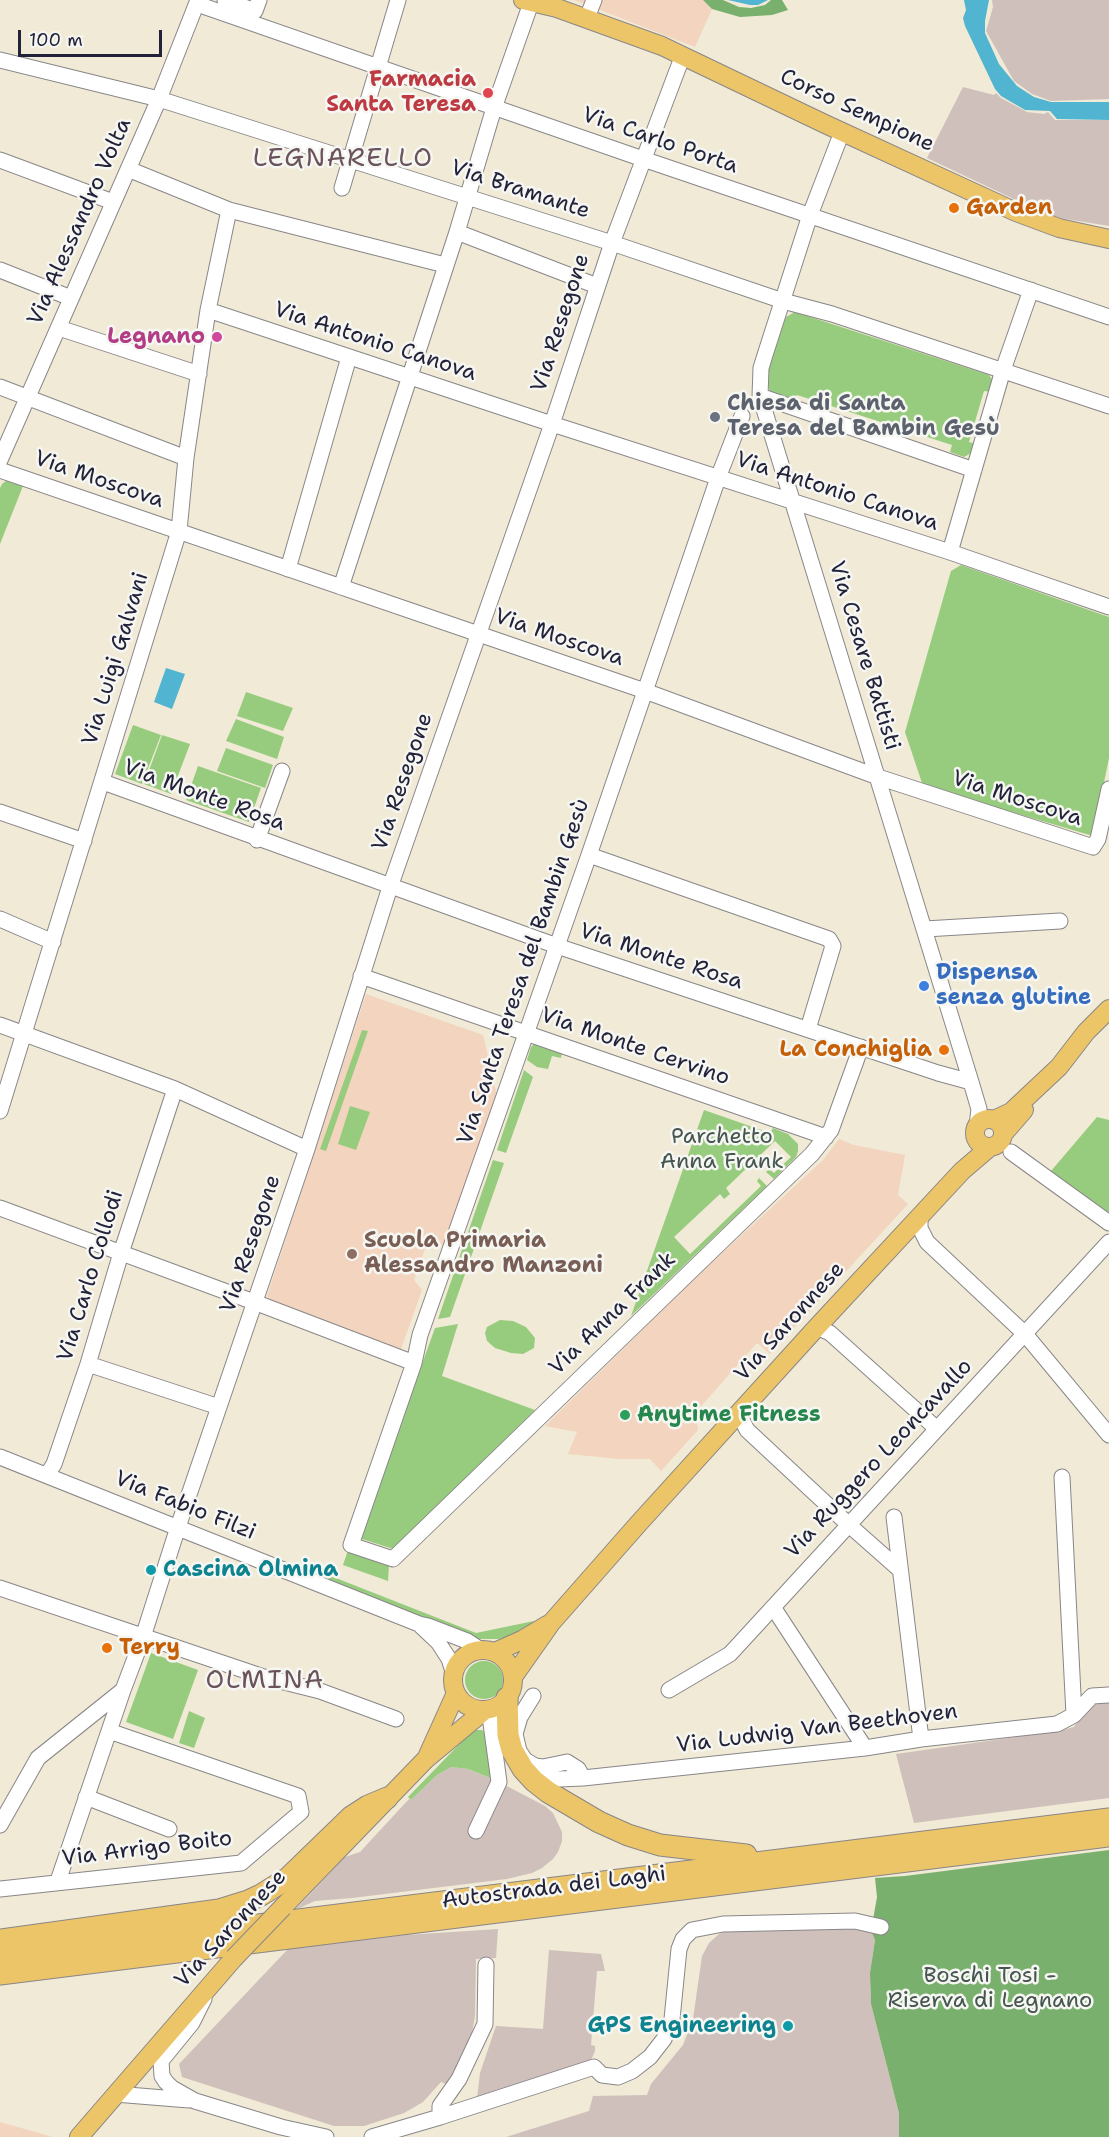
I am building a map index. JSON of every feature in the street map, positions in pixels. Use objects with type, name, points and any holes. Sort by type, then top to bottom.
[{"type":"highway","points":[[507,1698],[508,1735],[512,1750],[523,1769],[548,1792],[599,1822],[628,1835],[660,1845],[783,1859]]},
{"type":"highway","points":[[0,1940],[202,1912],[248,1901],[288,1878],[351,1817],[387,1798]]},
{"type":"highway","name":"Autostrada dei Laghi","points":[[0,1957],[1109,1819]]},
{"type":"highway","name":"Autostrada dei Laghi","points":[[0,1974],[1109,1836]]},
{"type":"highway","points":[[0,1983],[146,1956]]},
{"type":"main road","name":"Corso Sempione","points":[[538,3],[628,32],[683,56],[1016,212],[1059,228],[1109,239]]},
{"type":"main road","name":"Via Saronnese","points":[[79,2137],[234,1958],[387,1798],[426,1759],[487,1710],[501,1704],[507,1698],[513,1686],[513,1677],[551,1623],[817,1327],[970,1162],[1011,1112],[1059,1067],[1086,1032],[1109,1009]]},
{"type":"main road","name":"Via Saronnese","points":[[992,1133],[1080,1056],[1109,1023]]},
{"type":"main road","name":"Via Saronnese","points":[[454,1674],[457,1665],[471,1652],[488,1651],[522,1640],[551,1623]]},
{"type":"main road","points":[[488,1651],[509,1664],[513,1677]]},
{"type":"main road","points":[[454,1674],[453,1682],[456,1693],[464,1703],[472,1708],[487,1710]]},
{"type":"main road","name":"Via Saronnese","points":[[426,1759],[456,1693]]},
{"type":"street","points":[[219,3],[255,11],[259,0]]},
{"type":"street","points":[[342,188],[398,0]]},
{"type":"street","points":[[587,18],[594,0]]},
{"type":"street","name":"Via Carlo Porta","points":[[198,2],[219,3],[378,67],[494,108],[1109,317]]},
{"type":"street","name":"Via Alessandro Volta","points":[[0,460],[159,99],[198,2]]},
{"type":"street","points":[[341,587],[457,232],[494,108],[538,3]]},
{"type":"street","name":"Via Resegone","points":[[58,1881],[143,1637],[178,1527],[307,1149],[390,887],[552,424],[612,243],[683,56]]},
{"type":"street","name":"Via Bramante","points":[[0,60],[159,99],[612,243],[783,301],[832,314],[1109,405]]},
{"type":"street","points":[[842,132],[810,215],[761,368],[760,396],[974,470]]},
{"type":"street","points":[[0,160],[113,202]]},
{"type":"street","points":[[128,169],[229,210],[445,265]]},
{"type":"street","name":"Via Luigi Galvani","points":[[0,1111],[179,531],[186,458],[208,310],[229,210]]},
{"type":"street","points":[[457,232],[597,286]]},
{"type":"street","points":[[0,270],[71,298]]},
{"type":"street","points":[[950,552],[1003,370],[1030,290]]},
{"type":"street","name":"Via Antonio Canova","points":[[208,310],[950,552],[1109,607]]},
{"type":"street","points":[[58,328],[199,374]]},
{"type":"street","points":[[288,569],[349,357]]},
{"type":"street","points":[[0,387],[186,458]]},
{"type":"street","name":"Via Cesare Battisti","points":[[760,396],[971,1082],[992,1133]]},
{"type":"street","name":"Via Santa Teresa del Bambin Gesù","points":[[351,1545],[414,1364],[420,1335],[589,855],[718,478],[742,416]]},
{"type":"street","name":"Via Moscova","points":[[0,470],[645,691],[878,777],[1094,847],[1098,839],[1109,789]]},
{"type":"street","points":[[257,840],[282,771]]},
{"type":"street","name":"Via Monte Rosa","points":[[103,782],[257,840],[557,946],[971,1082]]},
{"type":"street","points":[[0,812],[84,841]]},
{"type":"street","points":[[589,855],[829,939],[833,946],[808,1029]]},
{"type":"street","points":[[0,919],[53,942]]},
{"type":"street","points":[[925,929],[1060,921]]},
{"type":"street","name":"Via Monte Cervino","points":[[361,976],[826,1137]]},
{"type":"street","points":[[0,1025],[175,1089],[307,1149]]},
{"type":"street","name":"Via Anna Frank","points":[[351,1545],[393,1559],[812,1154],[826,1137],[834,1122],[861,1047]]},
{"type":"street","name":"Via Carlo Collodi","points":[[47,1475],[54,1464],[88,1364],[121,1253],[175,1089]]},
{"type":"street","points":[[992,1133],[1109,1223]]},
{"type":"street","points":[[0,1208],[255,1302],[414,1364]]},
{"type":"street","points":[[920,1216],[920,1228],[927,1242],[1025,1334],[1109,1435]]},
{"type":"street","name":"Via Ruggero Leoncavallo","points":[[669,1690],[730,1654],[1109,1242]]},
{"type":"street","points":[[817,1327],[830,1333],[937,1429]]},
{"type":"street","points":[[88,1364],[219,1407]]},
{"type":"street","points":[[739,1414],[747,1430],[900,1570]]},
{"type":"street","name":"Via Fabio Filzi","points":[[0,1457],[488,1651]]},
{"type":"street","points":[[1062,1478],[1074,1715]]},
{"type":"street","points":[[894,1517],[921,1739]]},
{"type":"street","points":[[0,1588],[264,1677],[320,1691],[396,1719]]},
{"type":"street","points":[[773,1607],[865,1749]]},
{"type":"street","name":"Via Fabio Filzi","points":[[419,1624],[438,1642],[454,1674]]},
{"type":"street","points":[[0,1825],[38,1758],[123,1690]]},
{"type":"street","name":"Via Ludwig Van Beethoven","points":[[523,1769],[536,1776],[559,1779],[583,1778],[865,1749],[921,1739],[1057,1724],[1074,1715],[1092,1696],[1109,1695]]},
{"type":"street","points":[[532,1696],[520,1717],[515,1734],[519,1751],[525,1760],[535,1766],[543,1767],[567,1762],[578,1769],[583,1778]]},
{"type":"street","points":[[476,1831],[499,1782],[487,1710]]},
{"type":"street","name":"Via Arrigo Boito","points":[[0,1889],[241,1863],[301,1812],[298,1796],[110,1731]]},
{"type":"street","points":[[86,1797],[169,1829]]},
{"type":"street","points":[[372,2137],[594,2067],[602,2075],[618,2077],[632,2071],[650,2057],[664,2039],[672,2019],[679,1949],[683,1939],[692,1930],[723,1924],[855,1921],[881,1927]]},
{"type":"street","points":[[440,2117],[440,2106],[459,2079],[485,2024],[486,1965]]},
{"type":"street","points":[[195,2101],[166,2082],[162,2076],[162,2061],[192,2023],[211,1986]]},
{"type":"street","points":[[115,2094],[195,2101],[281,2127],[326,2137]]},
{"type":"shaded area","points":[[574,0],[703,0],[712,9],[695,47]]},
{"type":"shaded area","points":[[992,0],[1109,0],[1109,99],[1051,101],[1032,94],[1014,81],[986,31],[993,7]]},
{"type":"shaded area","points":[[963,87],[994,95],[996,93],[1027,112],[1044,114],[1048,112],[1055,120],[1109,120],[1109,226],[1060,218],[1020,202],[927,158]]},
{"type":"shaded area","points":[[366,994],[483,1035],[497,1095],[445,1246],[428,1240],[414,1280],[422,1290],[400,1352],[271,1302],[267,1296]]},
{"type":"shaded area","points":[[839,1139],[854,1145],[905,1155],[898,1195],[908,1204],[770,1354],[757,1343],[695,1413],[698,1430],[661,1471],[650,1459],[620,1459],[568,1454],[577,1432],[545,1426],[692,1281],[823,1160]]},
{"type":"shaded area","points":[[1109,1701],[1109,1798],[914,1823],[896,1754],[1058,1731],[1074,1727],[1090,1702]]},
{"type":"shaded area","points":[[451,1767],[468,1769],[499,1782],[545,1806],[553,1813],[562,1832],[562,1841],[553,1859],[532,1873],[507,1879],[315,1901],[295,1910],[345,1857],[360,1852],[409,1799],[411,1800],[437,1775]]},
{"type":"shaded area","points":[[861,1925],[871,1931],[875,1940],[870,1973],[871,2004],[899,2113],[899,2137],[506,2137],[589,2111],[593,2096],[647,2095],[651,2084],[683,2045],[693,2019],[702,1956],[709,1943],[719,1934],[729,1930]]},
{"type":"shaded area","points":[[498,1929],[496,1958],[476,1959],[475,2016],[471,2039],[460,2063],[446,2084],[441,2082],[423,2102],[404,2113],[364,2126],[334,2126],[182,2077],[179,2064],[288,1949],[406,1935]]},
{"type":"shaded area","points":[[549,1950],[601,1954],[605,1971],[597,1971],[591,2045],[595,2046],[595,2051],[591,2060],[477,2098],[480,2073],[496,2026],[543,2029]]},
{"type":"shaded area","points":[[0,2122],[53,2137],[0,2137]]},
{"type":"green space","points":[[703,0],[723,0],[739,7],[751,8],[765,5],[771,0],[782,0],[788,10],[772,15],[740,17],[712,9]]},
{"type":"green space","points":[[795,312],[989,375],[994,382],[992,392],[984,391],[969,442],[976,444],[973,452],[964,457],[950,452],[952,445],[797,395],[790,400],[770,393],[767,380],[770,362],[786,317]]},
{"type":"green space","points":[[7,480],[23,486],[0,544],[0,488]]},
{"type":"green space","points":[[961,565],[1109,617],[1109,758],[1093,836],[923,786],[905,732],[951,571]]},
{"type":"green space","points":[[246,692],[293,708],[283,731],[237,716]]},
{"type":"green space","points":[[236,719],[284,737],[277,759],[226,741]]},
{"type":"green space","points":[[133,725],[161,735],[142,784],[115,774]]},
{"type":"green space","points":[[162,735],[190,744],[171,794],[144,784]]},
{"type":"green space","points":[[226,748],[273,765],[265,788],[217,771]]},
{"type":"green space","points":[[198,766],[261,788],[249,822],[186,800]]},
{"type":"green space","points":[[362,1030],[368,1031],[326,1151],[320,1149]]},
{"type":"green space","points":[[535,1043],[563,1049],[561,1058],[552,1056],[548,1069],[537,1067],[527,1060],[531,1047]]},
{"type":"green space","points":[[524,1070],[533,1077],[506,1153],[497,1150]]},
{"type":"green space","points":[[350,1106],[370,1112],[356,1150],[338,1144]]},
{"type":"green space","name":"Parchetto Anna Frank","points":[[704,1110],[770,1133],[773,1128],[788,1134],[798,1144],[796,1157],[774,1179],[766,1172],[769,1169],[774,1173],[791,1157],[775,1141],[726,1188],[730,1194],[724,1199],[720,1194],[674,1237],[690,1254],[761,1186],[757,1181],[759,1178],[767,1186],[631,1316]]},
{"type":"green space","points":[[1097,1117],[1109,1120],[1109,1215],[1051,1171]]},
{"type":"green space","points":[[493,1160],[504,1163],[450,1317],[438,1319]]},
{"type":"green space","points":[[500,1320],[513,1321],[526,1327],[535,1338],[534,1348],[523,1354],[495,1348],[487,1341],[485,1333],[487,1327]]},
{"type":"green space","points":[[458,1324],[442,1376],[535,1410],[393,1549],[359,1538],[435,1328]]},
{"type":"green space","points":[[348,1550],[389,1565],[388,1581],[343,1565]]},
{"type":"green space","points":[[295,1562],[476,1633],[534,1621],[526,1631],[499,1639],[474,1639],[292,1568]]},
{"type":"green space","points":[[151,1653],[198,1670],[173,1739],[126,1722]]},
{"type":"green space","points":[[484,1661],[498,1666],[503,1680],[498,1694],[484,1699],[470,1694],[465,1680],[470,1666]]},
{"type":"green space","points":[[189,1711],[205,1718],[194,1748],[179,1743]]},
{"type":"green space","points":[[473,1730],[482,1730],[488,1735],[495,1780],[468,1769],[451,1767],[437,1775],[411,1800],[408,1797]]},
{"type":"green space","name":"Boschi Tosi - Riserva di Legnano","points":[[1109,1850],[1109,2137],[899,2137],[899,2113],[871,2004],[870,1973],[875,1940],[871,1931],[877,1897],[875,1878]]},
{"type":"water","points":[[728,0],[768,0],[758,5],[750,5]]},
{"type":"water","points":[[964,0],[989,0],[985,33],[999,64],[1017,86],[1034,97],[1051,102],[1109,102],[1109,120],[1057,119],[1050,111],[1025,110],[1001,96],[995,89],[965,26]]},
{"type":"water","points":[[166,668],[185,674],[172,709],[154,702]]},
{"type":"place","name":"Farmacia Santa Teresa","points":[[488,93]]},
{"type":"place","name":"Garden","points":[[954,208]]},
{"type":"place","name":"Legnano","points":[[217,337]]},
{"type":"place","name":"Chiesa di Santa Teresa del Bambin Gesù","points":[[715,417]]},
{"type":"place","name":"Dispensa senza glutine","points":[[924,986]]},
{"type":"place","name":"La Conchiglia","points":[[944,1050]]},
{"type":"place","name":"Scuola Primaria Alessandro Manzoni","points":[[352,1254]]},
{"type":"place","name":"Anytime Fitness","points":[[625,1415]]},
{"type":"place","name":"Cascina Olmina","points":[[151,1570]]},
{"type":"place","name":"Terry","points":[[107,1648]]},
{"type":"place","name":"GPS Engineering","points":[[788,2026]]},
{"type":"district","name":"LEGNARELLO","points":[[343,159]]},
{"type":"district","name":"OLMINA","points":[[265,1681]]}]
